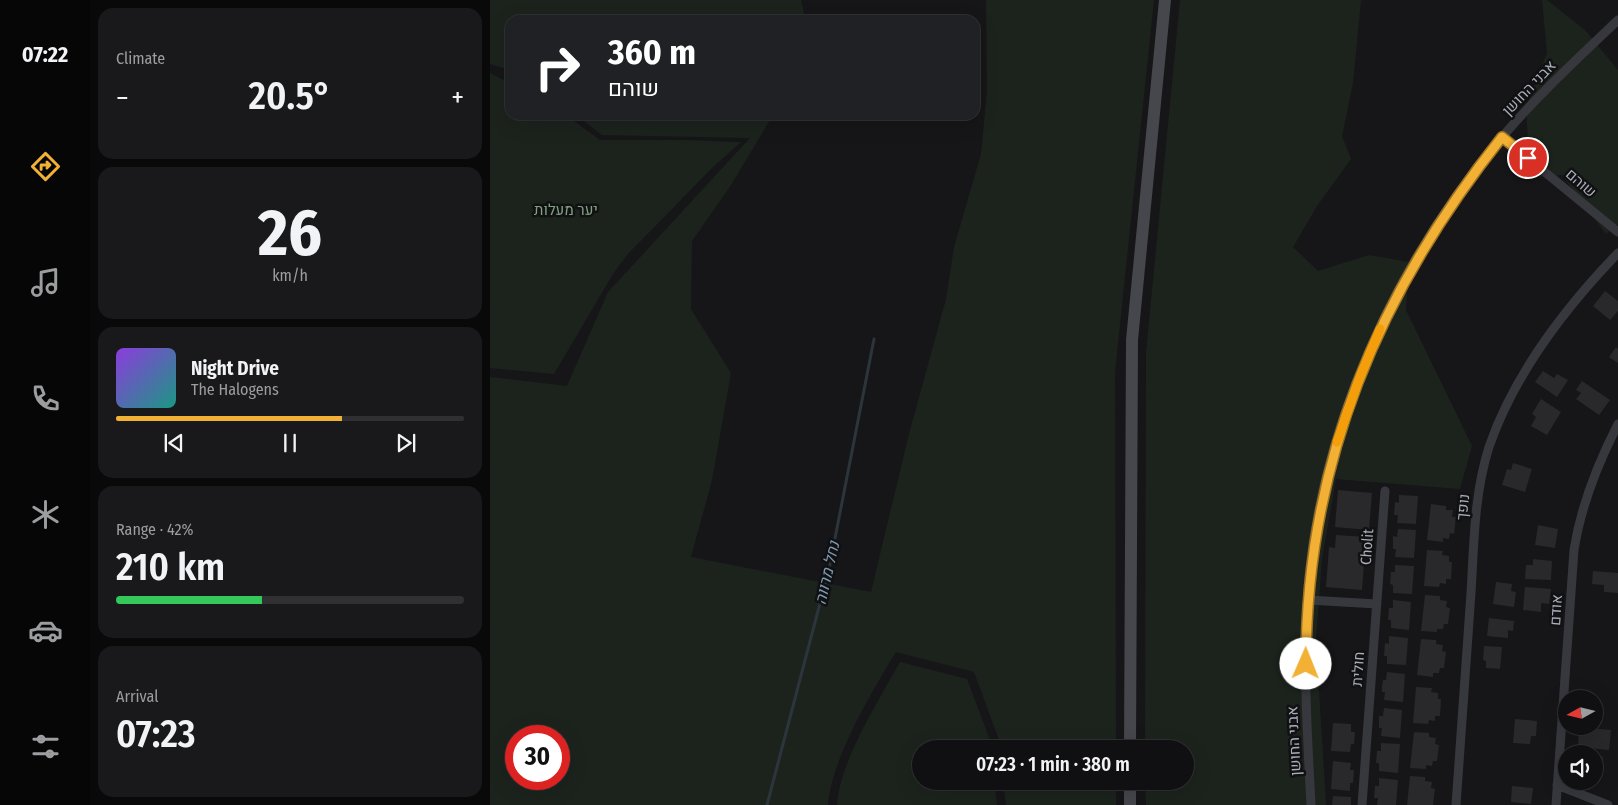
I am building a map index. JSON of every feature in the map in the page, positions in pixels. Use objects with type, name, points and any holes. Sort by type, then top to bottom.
[{"type":"main road","points":[[1130,740],[1132,340],[1165,0]]},
{"type":"main road","points":[[1130,790],[1130,805]]},
{"type":"street","name":"אבני החושן","points":[[1311,805],[1306,677],[1308,600],[1314,543],[1326,480],[1361,374],[1398,293],[1420,253],[1466,183],[1502,137],[1535,100],[1618,20]]},
{"type":"street","name":"שוהם","points":[[1502,137],[1618,232]]},
{"type":"street","name":"נופך","points":[[1456,805],[1475,517],[1485,461],[1503,414],[1534,359],[1567,312],[1618,253]]},
{"type":"street","name":"אודם","points":[[1556,805],[1576,537],[1591,484],[1618,424]]},
{"type":"street","name":"Cholit","points":[[1377,604],[1385,491]]},
{"type":"street","points":[[1308,600],[1377,604]]},
{"type":"street","name":"חולית","points":[[1362,805],[1377,604]]},
{"type":"street","points":[[1557,785],[1608,805]]},
{"type":"green space","points":[[490,0],[801,0],[805,15],[505,15],[505,68],[490,64]]},
{"type":"green space","points":[[986,0],[1154,0],[1115,372],[1116,740],[998,740],[974,672],[896,652],[854,726],[837,768],[828,805],[490,805],[490,377],[567,386],[608,292],[750,138],[602,135],[582,120],[770,120],[731,185],[692,241],[691,309],[731,373],[712,480],[691,557],[871,592],[909,434],[946,299],[954,247],[981,154],[987,91]]},
{"type":"green space","points":[[1180,0],[1361,0],[1353,83],[1342,136],[1351,159],[1317,206],[1293,247],[1318,271],[1369,255],[1409,262],[1406,310],[1472,446],[1460,489],[1336,479],[1322,559],[1316,640],[1326,805],[1146,805],[1145,790],[1194,790],[1194,740],[1145,740],[1146,353]]},
{"type":"green space","points":[[1542,0],[1547,0],[1585,30],[1618,70],[1618,224],[1606,234],[1562,175],[1530,178],[1526,107],[1547,53]]},
{"type":"green space","name":"יער מעלות","points":[[490,73],[505,80],[505,120],[573,120],[600,140],[741,142],[713,167],[627,255],[613,274],[554,374],[490,368]]},
{"type":"green space","points":[[900,662],[967,679],[990,740],[912,740],[912,790],[995,790],[997,805],[837,805],[839,788],[852,751]]},
{"type":"green space","points":[[1004,790],[1116,790],[1116,805],[1006,805]]},
{"type":"building","points":[[1605,291],[1618,301],[1618,311],[1610,320],[1593,306]]},
{"type":"building","points":[[1616,347],[1618,349],[1618,363],[1609,357]]},
{"type":"building","points":[[1543,371],[1554,378],[1557,374],[1568,380],[1557,397],[1535,382]]},
{"type":"building","points":[[1582,381],[1610,400],[1599,415],[1576,399],[1581,393],[1576,390]]},
{"type":"building","points":[[1541,399],[1561,412],[1547,435],[1531,426],[1536,417],[1532,414]]},
{"type":"building","points":[[1513,463],[1532,469],[1525,492],[1502,485],[1507,469],[1511,470]]},
{"type":"building","points":[[1338,490],[1372,493],[1369,530],[1335,527]]},
{"type":"building","points":[[1399,495],[1418,496],[1416,524],[1397,523],[1398,515],[1394,515],[1395,502],[1399,503]]},
{"type":"building","points":[[1431,504],[1446,506],[1446,510],[1453,510],[1452,517],[1456,517],[1454,534],[1450,533],[1449,539],[1443,538],[1443,542],[1427,540]]},
{"type":"building","points":[[1538,525],[1558,529],[1555,548],[1535,545]]},
{"type":"building","points":[[1398,529],[1416,530],[1414,558],[1395,557],[1396,549],[1393,549],[1393,536],[1397,537]]},
{"type":"building","points":[[1336,535],[1366,537],[1362,590],[1326,587],[1329,547],[1335,548]]},
{"type":"building","points":[[1427,550],[1443,551],[1442,555],[1449,556],[1449,562],[1452,562],[1451,579],[1446,579],[1446,584],[1440,583],[1439,587],[1424,586]]},
{"type":"building","points":[[1533,559],[1552,561],[1551,580],[1525,579],[1526,565],[1533,565]]},
{"type":"building","points":[[1395,565],[1414,566],[1412,594],[1393,593],[1393,585],[1390,584],[1391,572],[1395,572]]},
{"type":"building","points":[[1593,571],[1618,573],[1618,593],[1604,592],[1604,585],[1592,584]]},
{"type":"building","points":[[1496,582],[1512,584],[1511,591],[1516,592],[1514,607],[1493,604]]},
{"type":"building","points":[[1525,587],[1551,589],[1549,604],[1541,603],[1541,612],[1523,610]]},
{"type":"building","points":[[1425,595],[1440,596],[1440,600],[1447,601],[1446,607],[1450,608],[1448,624],[1444,624],[1443,629],[1437,629],[1437,632],[1421,631]]},
{"type":"building","points":[[1393,600],[1411,602],[1409,630],[1391,628],[1391,620],[1388,620],[1389,608],[1393,608]]},
{"type":"building","points":[[1489,618],[1514,621],[1513,631],[1508,630],[1508,638],[1487,636]]},
{"type":"building","points":[[1389,636],[1408,638],[1406,665],[1387,664],[1387,656],[1384,656],[1385,643],[1389,644]]},
{"type":"building","points":[[1421,639],[1436,640],[1436,644],[1443,645],[1442,651],[1446,652],[1444,668],[1440,668],[1439,673],[1433,673],[1433,677],[1417,675]]},
{"type":"building","points":[[1484,646],[1502,647],[1500,669],[1486,668],[1486,661],[1483,660]]},
{"type":"building","points":[[1387,672],[1405,674],[1403,702],[1384,700],[1385,692],[1382,692],[1382,686],[1383,680],[1386,680]]},
{"type":"building","points":[[1416,687],[1432,688],[1431,692],[1438,693],[1438,699],[1441,699],[1440,716],[1435,716],[1435,721],[1429,720],[1428,724],[1413,723]]},
{"type":"building","points":[[1384,708],[1402,710],[1400,738],[1381,736],[1382,728],[1379,728],[1379,716],[1383,716]]},
{"type":"building","points":[[1515,719],[1537,721],[1536,736],[1531,736],[1530,744],[1513,743]]},
{"type":"building","points":[[1333,723],[1351,724],[1351,732],[1355,732],[1354,744],[1351,744],[1350,752],[1331,751]]},
{"type":"building","points":[[1603,729],[1611,730],[1609,750],[1603,749],[1603,745],[1578,745],[1579,735],[1603,735]]},
{"type":"building","points":[[1414,732],[1429,733],[1429,737],[1436,738],[1435,744],[1439,745],[1437,761],[1433,761],[1432,766],[1426,765],[1426,769],[1410,768]]},
{"type":"building","points":[[1381,743],[1400,744],[1398,773],[1379,771],[1379,763],[1376,763],[1377,751],[1381,751]]},
{"type":"building","points":[[1333,761],[1351,763],[1350,770],[1354,770],[1350,791],[1331,789]]},
{"type":"building","points":[[1410,776],[1425,777],[1425,781],[1432,782],[1431,788],[1435,789],[1433,805],[1407,805]]},
{"type":"building","points":[[1379,778],[1398,780],[1396,805],[1377,805],[1378,798],[1374,798],[1375,786],[1379,786]]},
{"type":"building","points":[[1512,786],[1533,788],[1531,804],[1511,802]]},
{"type":"building","points":[[1333,796],[1351,797],[1351,805],[1332,805]]},
{"type":"waterway","name":"נחל מרווה","points":[[767,805],[829,569],[874,339]]},
{"type":"slow traffic","points":[[1337,442],[1361,374],[1380,329]]},
{"type":"route","points":[[1306,664],[1309,575],[1320,503],[1332,457],[1346,415],[1378,333],[1420,253],[1444,214],[1502,137],[1528,158]]}]
